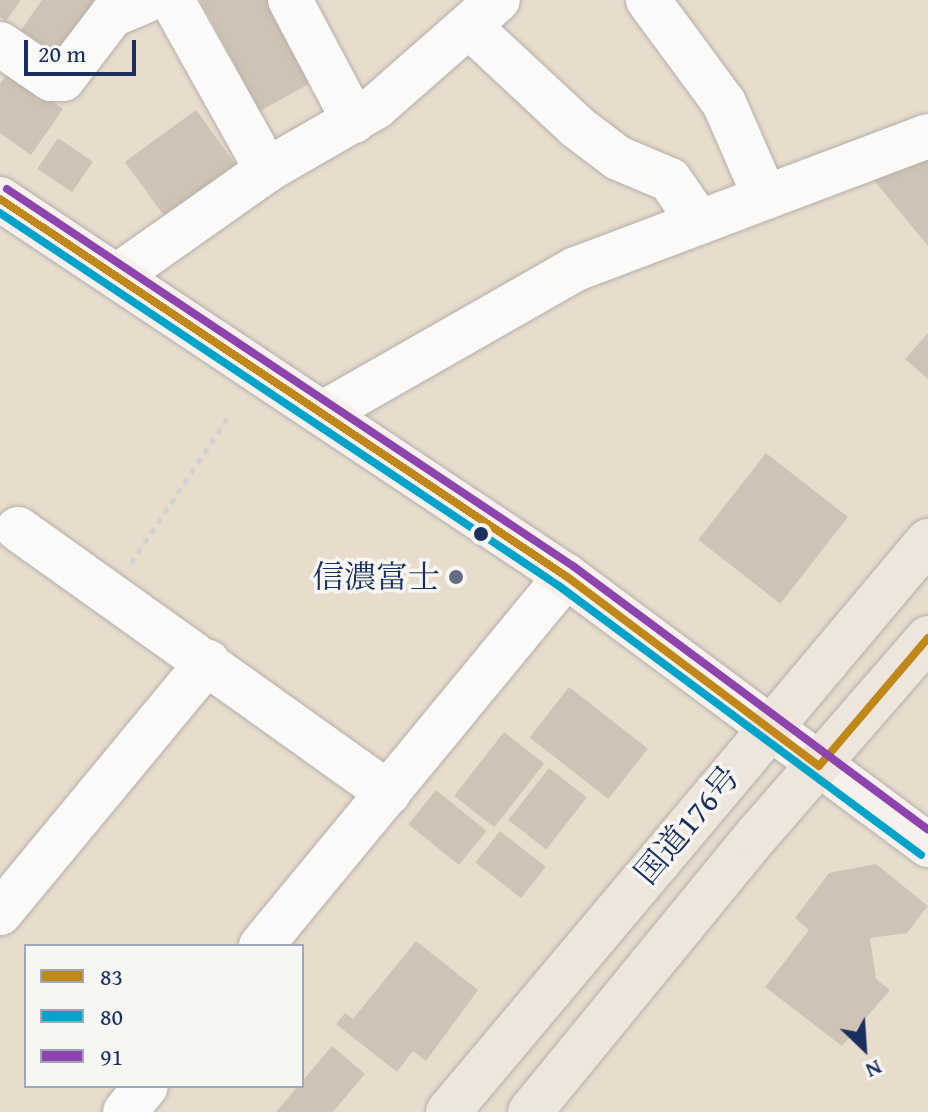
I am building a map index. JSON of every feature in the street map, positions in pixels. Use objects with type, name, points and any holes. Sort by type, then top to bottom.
[{"type":"highway","name":"国道176号","points":[[448,1112],[767,728],[928,541]]},
{"type":"highway","name":"国道176号","points":[[530,1112],[928,638]]},
{"type":"main road","points":[[0,199],[325,412],[566,576],[819,766],[922,831]]},
{"type":"street","points":[[0,44],[51,79],[63,79],[112,15],[147,0]]},
{"type":"street","points":[[172,0],[267,170]]},
{"type":"street","points":[[290,0],[354,121]]},
{"type":"street","points":[[648,0],[724,103],[765,197]]},
{"type":"street","points":[[117,276],[267,170],[354,121],[477,12],[607,150],[670,180],[699,222]]},
{"type":"street","points":[[325,412],[576,269],[928,136]]},
{"type":"street","points":[[6,532],[111,594],[388,793]]},
{"type":"street","points":[[263,944],[566,576]]},
{"type":"street","points":[[0,913],[208,662]]},
{"type":"street","points":[[125,1112],[144,1088]]},
{"type":"path","points":[[111,594],[231,413]]},
{"type":"building","points":[[0,0],[21,0],[6,21],[0,17]]},
{"type":"building","points":[[42,0],[102,0],[62,58],[21,30]]},
{"type":"building","points":[[200,0],[271,0],[314,81],[260,111]]},
{"type":"building","points":[[9,71],[63,109],[31,155],[0,133],[0,84]]},
{"type":"building","points":[[196,110],[235,164],[164,216],[125,162]]},
{"type":"building","points":[[58,138],[93,161],[72,192],[37,169]]},
{"type":"building","points":[[928,153],[928,246],[872,178]]},
{"type":"building","points":[[928,333],[928,379],[905,359]]},
{"type":"building","points":[[766,453],[848,517],[780,604],[698,540]]},
{"type":"building","points":[[569,687],[648,749],[608,799],[530,737]]},
{"type":"building","points":[[504,732],[544,763],[494,827],[454,796]]},
{"type":"building","points":[[549,768],[587,798],[546,850],[508,820]]},
{"type":"building","points":[[436,790],[487,831],[459,865],[408,824]]},
{"type":"building","points":[[500,831],[546,867],[521,898],[475,863]]},
{"type":"building","points":[[876,864],[928,906],[907,933],[870,938],[876,979],[890,990],[842,1046],[765,987],[809,930],[795,918],[829,873]]},
{"type":"building","points":[[416,941],[478,990],[426,1061],[413,1051],[397,1072],[336,1024],[345,1013],[353,1019]]},
{"type":"building","points":[[332,1046],[365,1074],[333,1112],[276,1112],[296,1088],[304,1088],[304,1079]]},
{"type":"transit line","name":"91","points":[[7,189],[573,566],[928,830]]},
{"type":"transit line","name":"83","points":[[0,199],[566,576],[819,766],[928,638]]},
{"type":"transit line","name":"80","points":[[0,213],[559,586],[921,855]]},
{"type":"place","name":"信濃富士","points":[[456,577]]}]
